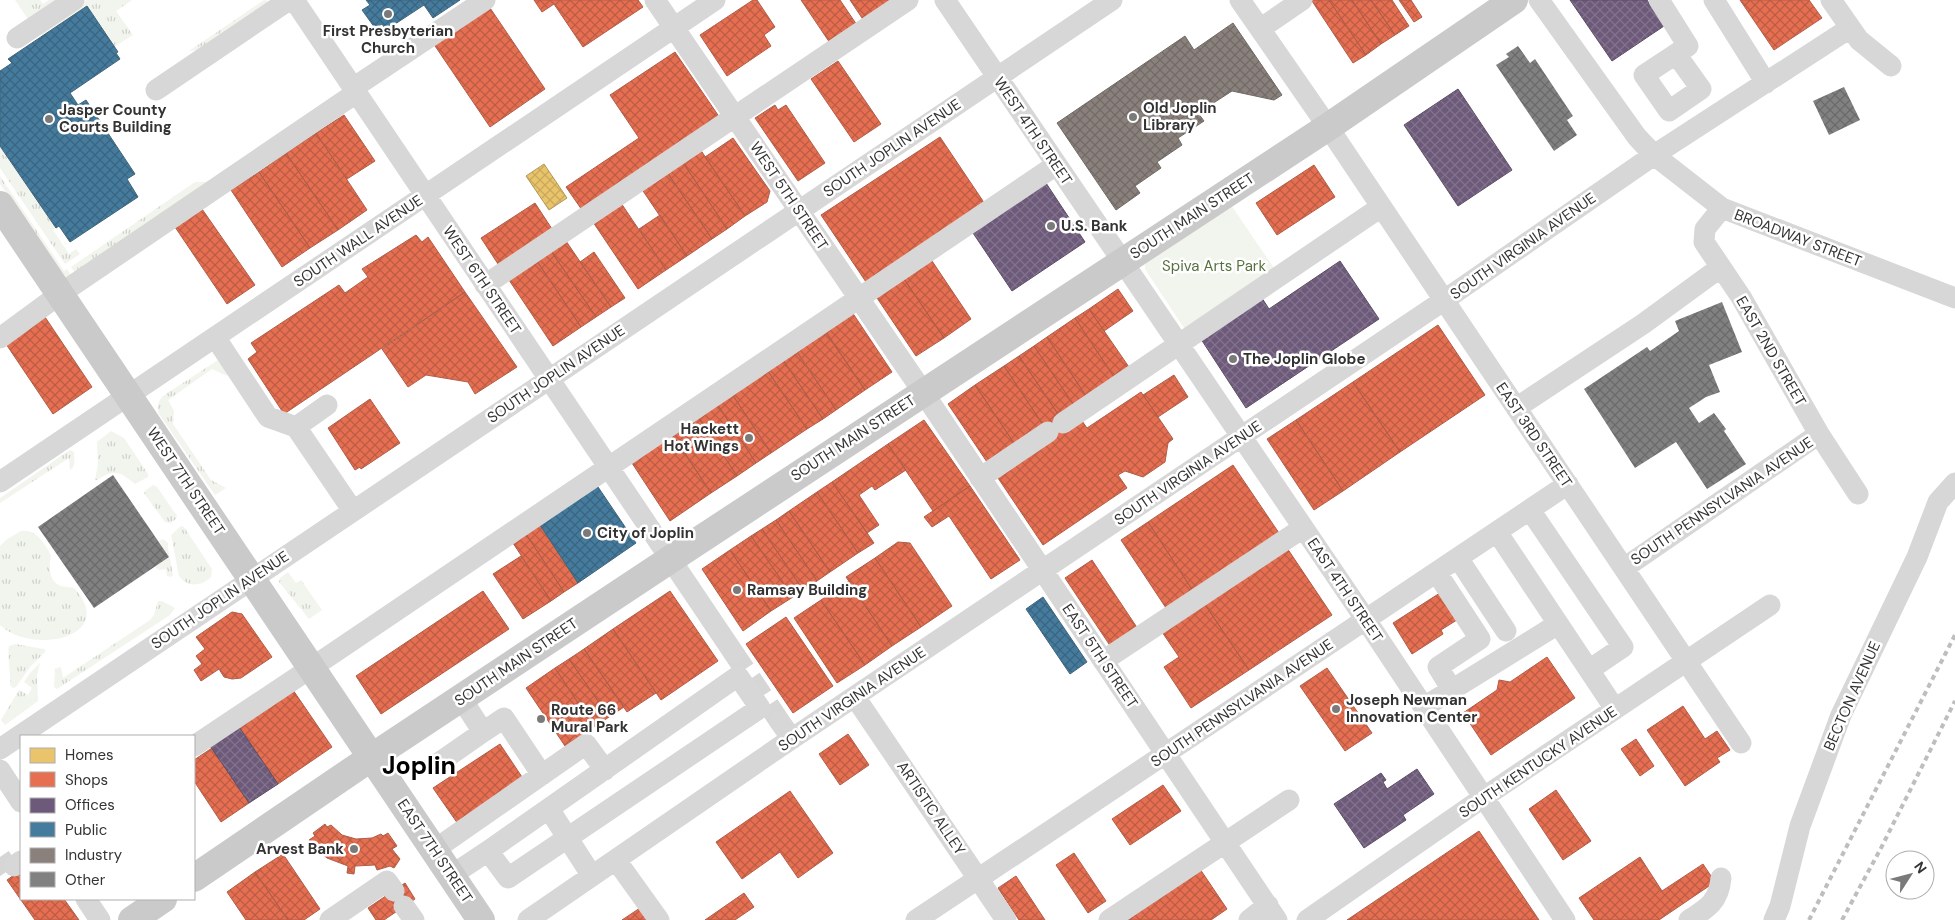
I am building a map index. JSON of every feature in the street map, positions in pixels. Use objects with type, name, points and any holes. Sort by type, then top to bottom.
[{"type":"main road","name":"SOUTH MAIN STREET","points":[[195,877],[670,559],[1328,127],[1514,0]]},
{"type":"main road","name":"WEST 7TH STREET","points":[[0,205],[372,758]]},
{"type":"main road","name":"EAST 7TH STREET","points":[[372,758],[481,920]]},
{"type":"main road","points":[[132,920],[162,900]]},
{"type":"street","points":[[17,38],[74,0]]},
{"type":"street","points":[[156,90],[289,0]]},
{"type":"street","name":"WEST 6TH STREET","points":[[294,0],[733,652]]},
{"type":"street","points":[[0,338],[60,294],[485,0]]},
{"type":"street","name":"WEST 5TH STREET","points":[[655,0],[923,392]]},
{"type":"street","name":"SOUTH WALL AVENUE","points":[[0,482],[715,0]]},
{"type":"street","points":[[485,285],[908,0]]},
{"type":"street","name":"WEST 4TH STREET","points":[[945,0],[1121,262]]},
{"type":"street","name":"SOUTH JOPLIN AVENUE","points":[[21,735],[1112,0]]},
{"type":"street","name":"EAST 3RD STREET","points":[[1240,0],[1328,127],[1742,743]]},
{"type":"street","points":[[1260,29],[1302,0]]},
{"type":"street","points":[[1539,0],[1637,137],[1654,155]]},
{"type":"street","points":[[1659,0],[1688,46],[1644,75],[1686,134]]},
{"type":"street","points":[[1714,0],[1766,83]]},
{"type":"street","points":[[1831,0],[1860,40],[1891,66]]},
{"type":"street","name":"SOUTH VIRGINIA AVENUE","points":[[528,920],[792,739],[1444,301],[1654,155],[1850,28]]},
{"type":"street","points":[[1676,54],[1718,113]]},
{"type":"street","points":[[1669,111],[1701,89]]},
{"type":"street","name":"BROADWAY STREET","points":[[1654,155],[1722,208],[1949,297]]},
{"type":"street","points":[[195,745],[1056,165]]},
{"type":"street","points":[[980,478],[1381,207]]},
{"type":"street","name":"EAST 2ND STREET","points":[[1722,208],[1705,229],[1704,242],[1741,297],[1819,434],[1858,494]]},
{"type":"street","name":"EAST 4TH STREET","points":[[1121,262],[1366,620],[1565,920]]},
{"type":"street","points":[[1516,408],[1643,324],[1721,267]]},
{"type":"street","points":[[215,337],[268,417],[301,434],[353,511]]},
{"type":"street","name":"EAST 5TH STREET","points":[[923,392],[1272,913]]},
{"type":"street","points":[[301,434],[327,405]]},
{"type":"street","name":"SOUTH PENNSYLVANIA AVENUE","points":[[1624,568],[1819,434]]},
{"type":"street","name":"BECTON AVENUE","points":[[1774,920],[1780,906],[1800,826],[1841,715],[1917,557],[1938,502],[1955,483]]},
{"type":"street","name":"SOUTH PENNSYLVANIA AVENUE","points":[[916,920],[1568,484]]},
{"type":"street","points":[[1530,510],[1623,647],[1588,670]]},
{"type":"street","points":[[1103,660],[1303,528]]},
{"type":"street","points":[[1497,532],[1615,710]]},
{"type":"street","points":[[1458,558],[1506,631]]},
{"type":"street","points":[[1437,573],[1480,639],[1438,667],[1452,690]]},
{"type":"street","name":"SOUTH KENTUCKY AVENUE","points":[[1307,920],[1484,797],[1770,606]]},
{"type":"street","points":[[1424,707],[1558,624]]},
{"type":"street","points":[[452,876],[738,676],[760,708],[508,878],[488,851]]},
{"type":"street","name":"ARTISTIC ALLEY","points":[[855,697],[1006,920]]},
{"type":"street","points":[[461,698],[484,732]]},
{"type":"street","points":[[437,764],[504,718],[542,774]]},
{"type":"street","points":[[780,722],[792,739]]},
{"type":"street","name":"SOUTH JOPLIN AVENUE","points":[[0,749],[20,736]]},
{"type":"street","points":[[434,850],[586,744],[604,770]]},
{"type":"street","points":[[0,770],[20,800]]},
{"type":"street","points":[[1109,920],[1289,800]]},
{"type":"street","points":[[549,809],[592,876]]},
{"type":"street","points":[[616,860],[659,920]]},
{"type":"street","points":[[1690,920],[1706,909],[1718,897],[1721,878]]},
{"type":"street","points":[[338,918],[387,881],[404,906]]},
{"type":"street","points":[[87,900],[100,920]]},
{"type":"street","points":[[1249,920],[1272,913]]},
{"type":"green space","points":[[15,0],[40,0],[43,4],[49,0],[58,0],[30,22]]},
{"type":"green space","points":[[87,0],[132,0],[116,11],[133,35],[114,47],[43,36],[41,33]]},
{"type":"green space","points":[[264,0],[269,1],[199,50],[189,51]]},
{"type":"green space","points":[[0,146],[56,228],[53,230],[69,254],[76,249],[80,254],[65,264],[0,168]]},
{"type":"green space","points":[[0,176],[64,271],[67,269],[73,278],[64,277],[0,184]]},
{"type":"green space","points":[[195,182],[206,182],[77,276],[71,267]]},
{"type":"green space","name":"Spiva Arts Park","points":[[1231,205],[1278,274],[1188,334],[1145,269],[1145,264]]},
{"type":"green space","points":[[218,360],[228,374],[227,376],[212,369],[168,400],[174,411],[173,424],[211,480],[226,488],[215,495],[159,414],[158,407],[163,396]]},
{"type":"green space","points":[[111,431],[124,438],[148,474],[148,477],[135,484],[125,476],[117,473],[108,474],[95,480],[98,464],[97,442]]},
{"type":"green space","points":[[70,450],[74,452],[72,469],[70,470],[69,458],[0,503],[0,498]]},
{"type":"green space","points":[[153,485],[157,487],[177,516],[170,523],[165,522],[144,493]]},
{"type":"green space","points":[[181,526],[184,527],[212,569],[211,577],[199,584],[191,584],[179,576],[171,535]]},
{"type":"green space","points":[[21,531],[31,532],[43,542],[51,556],[50,569],[54,581],[61,586],[74,588],[85,605],[86,619],[79,629],[66,636],[50,640],[32,639],[14,634],[0,625],[0,546]]},
{"type":"green space","points":[[163,539],[167,542],[173,575],[171,577],[167,576],[166,569],[159,570],[155,567],[169,557],[159,541]]},
{"type":"green space","points":[[288,572],[296,583],[301,580],[322,610],[309,619],[279,582],[280,578]]},
{"type":"green space","points":[[158,601],[162,601],[175,608],[170,615],[57,689],[54,687],[55,669],[61,668],[63,678],[150,620],[154,615]]},
{"type":"green space","points":[[15,644],[44,649],[46,651],[30,667],[16,687],[13,688],[10,685],[9,646]]},
{"type":"green space","points":[[40,663],[37,676],[38,701],[5,725],[1,720],[19,690],[28,695],[32,688],[24,682]]},
{"type":"building: Homes","points":[[544,164],[567,198],[549,210],[526,176]]},
{"type":"building: Shops","points":[[534,0],[638,0],[643,7],[583,47],[554,4],[542,12]]},
{"type":"building: Shops","points":[[753,0],[757,0],[775,27],[764,35],[771,46],[727,76],[700,35]]},
{"type":"building: Shops","points":[[801,0],[840,0],[859,28],[832,46]]},
{"type":"building: Shops","points":[[850,0],[902,0],[866,24]]},
{"type":"building: Shops","points":[[1329,0],[1366,55],[1353,63],[1312,1]]},
{"type":"building: Shops","points":[[1329,0],[1352,0],[1381,44],[1366,55]]},
{"type":"building: Shops","points":[[1352,0],[1371,0],[1395,35],[1381,44]]},
{"type":"building: Shops","points":[[1371,0],[1392,0],[1409,26],[1395,35]]},
{"type":"building: Shops","points":[[1399,0],[1411,0],[1422,17],[1414,22]]},
{"type":"building: Shops","points":[[1740,0],[1809,0],[1822,18],[1774,50]]},
{"type":"building: Shops","points":[[486,2],[545,89],[490,127],[431,40]]},
{"type":"building: Shops","points":[[675,52],[720,118],[582,210],[566,187],[639,138],[610,95]]},
{"type":"building: Shops","points":[[838,61],[881,124],[854,142],[811,79]]},
{"type":"building: Shops","points":[[775,105],[778,110],[786,105],[825,163],[798,181],[755,118]]},
{"type":"building: Shops","points":[[344,115],[375,161],[347,179],[316,133]]},
{"type":"building: Shops","points":[[316,133],[367,210],[338,230],[286,153]]},
{"type":"building: Shops","points":[[940,137],[985,204],[866,282],[821,215]]},
{"type":"building: Shops","points":[[733,138],[770,191],[767,202],[745,216],[705,157]]},
{"type":"building: Shops","points":[[700,149],[745,216],[727,229],[682,161]]},
{"type":"building: Shops","points":[[286,153],[338,230],[310,248],[259,172]]},
{"type":"building: Shops","points":[[682,161],[727,229],[712,239],[667,172]]},
{"type":"building: Shops","points":[[1314,165],[1335,197],[1277,235],[1256,203]]},
{"type":"building: Shops","points":[[259,172],[310,248],[282,267],[231,190]]},
{"type":"building: Shops","points":[[667,172],[712,239],[687,256],[641,188]]},
{"type":"building: Shops","points":[[535,203],[554,232],[500,267],[481,238]]},
{"type":"building: Shops","points":[[621,203],[666,270],[638,289],[593,222]]},
{"type":"building: Shops","points":[[202,209],[255,285],[227,304],[175,227]]},
{"type":"building: Shops","points":[[660,215],[687,256],[666,270],[639,229]]},
{"type":"building: Shops","points":[[416,235],[422,242],[428,237],[465,292],[284,414],[248,359],[257,352],[251,343],[339,285],[345,293],[368,277],[362,269]]},
{"type":"building: Shops","points":[[566,241],[611,307],[596,317],[551,251]]},
{"type":"building: Shops","points":[[551,251],[596,317],[581,327],[537,261]]},
{"type":"building: Shops","points":[[594,252],[625,298],[611,307],[580,262]]},
{"type":"building: Shops","points":[[930,258],[971,319],[944,338],[902,276]]},
{"type":"building: Shops","points":[[537,261],[581,327],[553,346],[509,280]]},
{"type":"building: Shops","points":[[902,276],[944,338],[916,356],[875,295]]},
{"type":"building: Shops","points":[[1118,289],[1133,311],[1104,331],[1089,309]]},
{"type":"building: Shops","points":[[465,292],[517,367],[475,394],[468,382],[426,375],[408,387],[382,349]]},
{"type":"building: Shops","points":[[850,309],[892,372],[865,390],[822,327]]},
{"type":"building: Shops","points":[[1089,309],[1131,370],[1116,380],[1075,318]]},
{"type":"building: Shops","points":[[43,314],[92,387],[53,414],[4,341]]},
{"type":"building: Shops","points":[[1075,318],[1116,380],[1088,399],[1047,337]]},
{"type":"building: Shops","points":[[1438,325],[1485,395],[1400,452],[1353,382]]},
{"type":"building: Shops","points":[[825,330],[865,390],[836,410],[796,350]]},
{"type":"building: Shops","points":[[1047,337],[1088,399],[1075,407],[1034,346]]},
{"type":"building: Shops","points":[[1034,346],[1075,407],[1060,417],[1019,356]]},
{"type":"building: Shops","points":[[794,348],[836,410],[823,419],[781,357]]},
{"type":"building: Shops","points":[[1019,356],[1060,417],[1080,418],[1087,428],[1141,392],[1173,439],[1168,443],[1165,462],[1143,477],[1125,471],[1118,475],[1127,488],[1043,545],[996,475],[1051,437],[1004,366]]},
{"type":"building: Shops","points":[[781,357],[823,419],[807,429],[765,367]]},
{"type":"building: Shops","points":[[1004,366],[1045,428],[1016,446],[975,385]]},
{"type":"building: Shops","points":[[765,367],[807,429],[771,453],[730,391]]},
{"type":"building: Shops","points":[[1174,375],[1188,397],[1158,417],[1143,395]]},
{"type":"building: Shops","points":[[1353,382],[1400,452],[1343,491],[1296,420]]},
{"type":"building: Shops","points":[[975,385],[1016,446],[989,465],[948,404]]},
{"type":"building: Shops","points":[[730,391],[771,453],[756,463],[715,401]]},
{"type":"building: Shops","points":[[370,399],[400,443],[361,469],[360,467],[355,470],[328,428]]},
{"type":"building: Shops","points":[[718,405],[756,463],[737,476],[699,418]]},
{"type":"building: Shops","points":[[699,418],[737,476],[711,493],[673,436]]},
{"type":"building: Shops","points":[[924,420],[970,486],[933,511],[888,444]]},
{"type":"building: Shops","points":[[1296,420],[1343,491],[1314,510],[1267,439]]},
{"type":"building: Shops","points":[[669,429],[711,493],[670,521],[628,457]]},
{"type":"building: Shops","points":[[888,444],[906,470],[875,490],[872,486],[859,495],[879,525],[867,533],[832,482]]},
{"type":"building: Shops","points":[[1233,465],[1281,536],[1195,594],[1148,522]]},
{"type":"building: Shops","points":[[832,482],[874,543],[858,553],[817,492]]},
{"type":"building: Shops","points":[[970,486],[1020,560],[991,579],[949,516],[932,527],[924,517]]},
{"type":"building: Shops","points":[[817,492],[858,553],[830,572],[789,511]]},
{"type":"building: Shops","points":[[789,511],[830,572],[817,581],[776,520]]},
{"type":"building: Shops","points":[[776,520],[817,581],[803,590],[762,529]]},
{"type":"building: Shops","points":[[538,522],[578,583],[564,592],[524,531]]},
{"type":"building: Shops","points":[[1148,522],[1195,594],[1168,611],[1121,540]]},
{"type":"building: Shops","points":[[762,529],[803,590],[793,597],[751,536]]},
{"type":"building: Shops","points":[[524,531],[564,592],[551,601],[511,540]]},
{"type":"building: Shops","points":[[751,536],[793,597],[771,611],[730,550]]},
{"type":"building: Shops","points":[[898,542],[910,543],[952,606],[921,627],[875,558]]},
{"type":"building: Shops","points":[[1285,545],[1332,615],[1249,670],[1202,600]]},
{"type":"building: Shops","name":"Ramsay Building","points":[[730,550],[771,611],[743,631],[702,569]]},
{"type":"building: Shops","points":[[521,556],[551,601],[523,619],[493,574]]},
{"type":"building: Shops","points":[[875,558],[921,627],[892,646],[846,577]]},
{"type":"building: Shops","points":[[1092,560],[1138,629],[1111,647],[1065,578]]},
{"type":"building: Shops","points":[[849,581],[892,646],[865,665],[821,600]]},
{"type":"building: Shops","points":[[483,591],[509,629],[381,714],[356,676]]},
{"type":"building: Shops","points":[[670,591],[718,661],[661,700],[613,629]]},
{"type":"building: Shops","points":[[1443,591],[1460,618],[1441,630],[1443,634],[1412,654],[1393,623]]},
{"type":"building: Shops","points":[[821,600],[865,665],[837,683],[794,618]]},
{"type":"building: Shops","points":[[1202,600],[1249,670],[1191,708],[1164,667],[1179,657],[1160,629]]},
{"type":"building: Shops","points":[[232,612],[242,614],[272,657],[241,678],[232,679],[224,677],[219,669],[201,681],[194,670],[202,664],[196,656],[205,649],[196,637]]},
{"type":"building: Shops","points":[[786,617],[833,686],[793,713],[746,644]]},
{"type":"building: Shops","points":[[613,629],[656,693],[627,712],[584,649]]},
{"type":"building: Shops","points":[[584,649],[624,707],[609,717],[569,659]]},
{"type":"building: Shops","points":[[1547,657],[1575,698],[1491,755],[1463,713],[1497,690],[1499,680],[1510,682]]},
{"type":"building: Shops","points":[[569,659],[609,717],[594,727],[555,668]]},
{"type":"building: Shops","points":[[555,668],[594,727],[565,746],[526,688]]},
{"type":"building: Shops","name":"Joseph Newman Innovation Center","points":[[1327,668],[1372,733],[1345,751],[1300,686]]},
{"type":"building: Shops","points":[[291,687],[332,747],[278,784],[237,724]]},
{"type":"building: Shops","points":[[1683,706],[1705,739],[1717,731],[1730,750],[1717,758],[1720,762],[1685,786],[1647,730]]},
{"type":"building: Shops","points":[[848,734],[869,765],[840,785],[819,754]]},
{"type":"building: Shops","points":[[1636,739],[1654,766],[1640,776],[1621,749]]},
{"type":"building: Shops","points":[[500,744],[524,780],[458,824],[433,788]]},
{"type":"building: Shops","points":[[212,748],[249,803],[221,822],[195,783],[195,759]]},
{"type":"building: Shops","points":[[1163,785],[1181,811],[1130,845],[1112,819]]},
{"type":"building: Shops","points":[[1556,790],[1591,841],[1563,860],[1529,809]]},
{"type":"building: Shops","points":[[790,791],[833,853],[798,878],[780,852],[742,879],[716,842]]},
{"type":"building: Shops","name":"Arvest Bank","points":[[325,824],[327,827],[331,825],[342,835],[356,839],[372,838],[381,834],[383,836],[388,833],[397,846],[392,849],[400,859],[394,868],[390,866],[377,870],[375,865],[355,866],[354,874],[347,873],[348,866],[327,858],[309,840],[315,836],[313,833]]},
{"type":"building: Shops","points":[[1479,831],[1539,920],[1347,920]]},
{"type":"building: Shops","points":[[1074,853],[1106,901],[1088,913],[1056,865]]},
{"type":"building: Shops","points":[[283,854],[320,909],[304,920],[288,920],[255,872]]},
{"type":"building: Shops","points":[[1640,857],[1662,891],[1703,864],[1715,882],[1659,920],[1594,920],[1579,898]]},
{"type":"building: Shops","points":[[1200,869],[1227,909],[1211,920],[1128,920]]},
{"type":"building: Shops","points":[[20,871],[20,899],[7,880]]},
{"type":"building: Shops","points":[[255,872],[288,920],[246,920],[227,892]]},
{"type":"building: Shops","points":[[1016,876],[1045,920],[1019,920],[998,888]]},
{"type":"building: Shops","points":[[405,883],[415,899],[384,920],[376,920],[368,908]]},
{"type":"building: Shops","points":[[744,893],[754,907],[735,920],[705,920]]},
{"type":"building: Shops","points":[[21,900],[65,900],[79,920],[35,920]]},
{"type":"building: Shops","points":[[640,908],[648,920],[622,920]]},
{"type":"building: Offices","points":[[1570,0],[1647,0],[1664,26],[1612,61]]},
{"type":"building: Offices","points":[[1458,89],[1512,170],[1458,206],[1404,125]]},
{"type":"building: Offices","points":[[1044,180],[1085,242],[1012,291],[973,233]]},
{"type":"building: Offices","points":[[1340,261],[1379,319],[1246,408],[1199,336],[1260,295],[1269,309]]},
{"type":"building: Offices","points":[[237,724],[278,784],[249,803],[208,743]]},
{"type":"building: Offices","points":[[1417,769],[1434,794],[1403,815],[1406,820],[1364,848],[1334,804],[1381,773],[1386,780],[1383,782],[1387,789]]},
{"type":"building: Public","name":"First Presbyterian Church","points":[[366,0],[460,0],[433,18],[424,5],[386,30],[382,24],[375,28],[362,10],[370,5]]},
{"type":"building: Public","name":"Jasper County Courts Building","points":[[87,6],[118,52],[116,53],[120,59],[70,93],[78,105],[86,100],[135,174],[127,179],[138,197],[70,242],[59,226],[56,228],[0,146],[0,71],[12,63],[8,59]]},
{"type":"building: Public","name":"City of Joplin","points":[[596,484],[636,543],[578,583],[538,522]]},
{"type":"building: Public","points":[[1043,597],[1087,662],[1070,674],[1026,609]]},
{"type":"building: Industry","name":"Old Joplin Library","points":[[1233,23],[1282,95],[1274,100],[1232,91],[1198,113],[1204,121],[1178,138],[1182,145],[1157,162],[1161,168],[1135,186],[1140,193],[1116,210],[1057,123],[1185,36],[1194,50]]},
{"type":"building: Other","points":[[1518,46],[1530,63],[1535,59],[1573,116],[1567,120],[1577,135],[1554,151],[1496,65],[1509,57],[1506,54]]},
{"type":"building: Other","points":[[1844,87],[1860,120],[1829,135],[1813,101]]},
{"type":"building: Other","points":[[1722,302],[1742,352],[1709,365],[1720,392],[1706,397],[1689,408],[1699,423],[1714,413],[1726,429],[1724,431],[1746,464],[1707,489],[1676,442],[1635,468],[1584,389],[1647,347],[1650,351],[1679,331],[1675,321]]},
{"type":"building: Other","points":[[113,475],[169,557],[94,608],[38,527]]},
{"type":"tunnel","points":[[733,652],[780,722]]},
{"type":"tunnel","points":[[0,857],[9,870]]},
{"type":"railway","points":[[1809,920],[1955,635]]},
{"type":"railway","points":[[1842,920],[1880,850],[1955,701]]},
{"type":"place","name":"First Presbyterian Church","points":[[388,14]]},
{"type":"place","name":"Old Joplin Library","points":[[1133,117]]},
{"type":"place","name":"Jasper County Courts Building","points":[[49,119]]},
{"type":"place","name":"U.S. Bank","points":[[1051,226]]},
{"type":"place","name":"The Joplin Globe","points":[[1233,359]]},
{"type":"place","name":"Hackett Hot Wings","points":[[749,438]]},
{"type":"place","name":"City of Joplin","points":[[587,533]]},
{"type":"place","name":"Ramsay Building","points":[[737,590]]},
{"type":"place","name":"Joseph Newman Innovation Center","points":[[1336,709]]},
{"type":"place","name":"Route 66 Mural Park","points":[[541,719]]},
{"type":"place","name":"Arvest Bank","points":[[354,849]]},
{"type":"district","name":"Joplin","points":[[419,765]]}]
